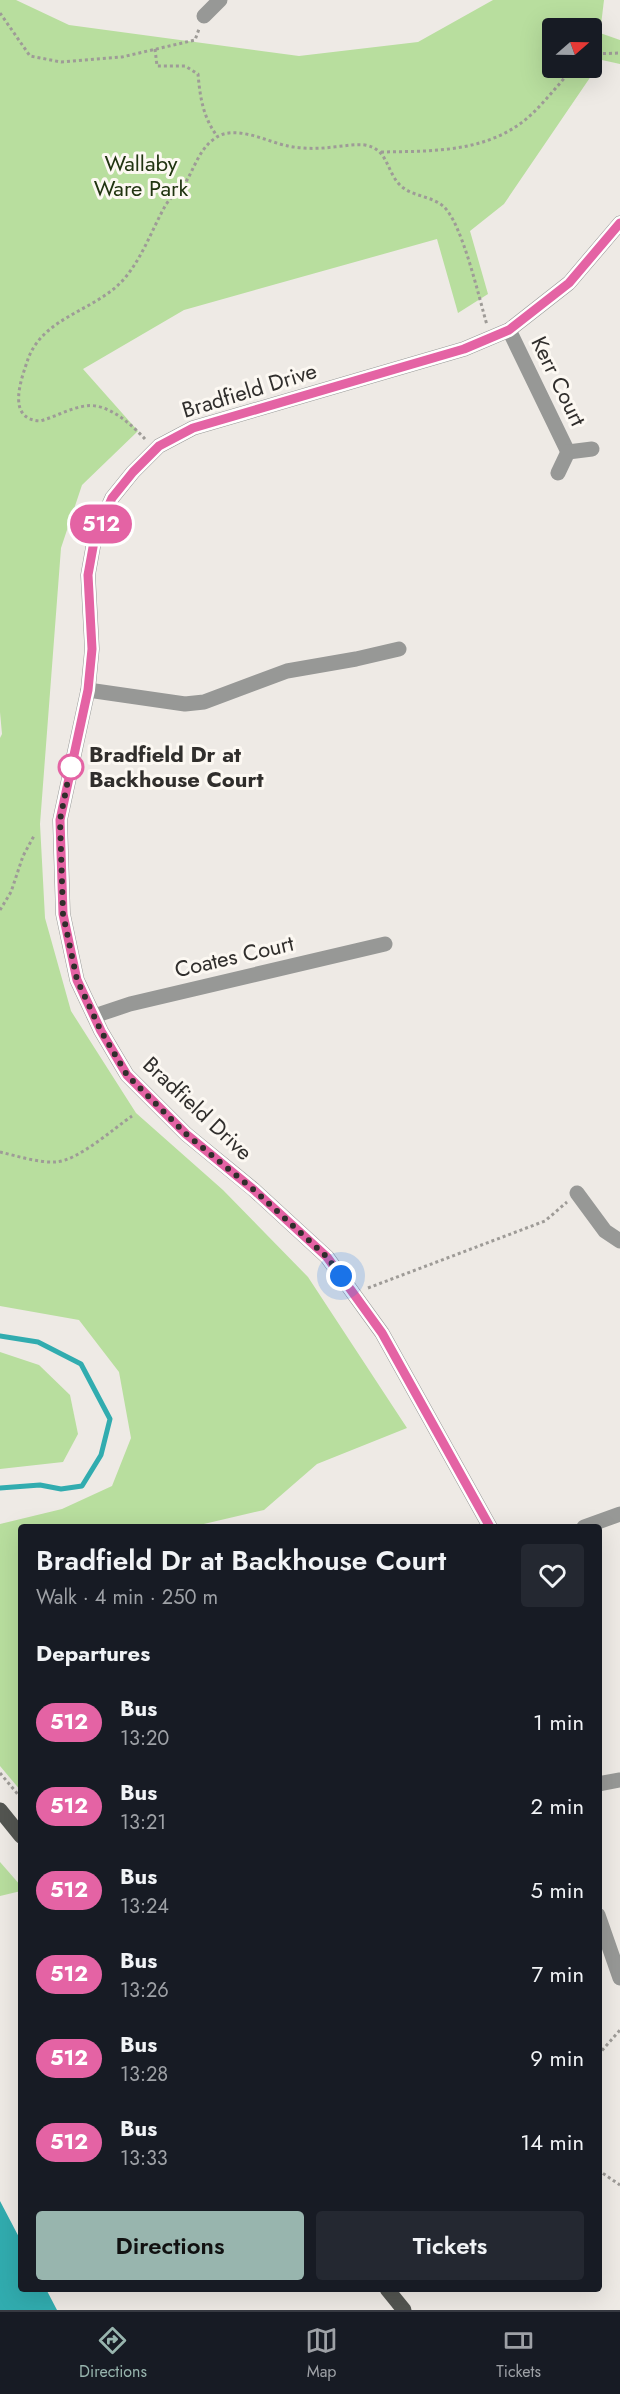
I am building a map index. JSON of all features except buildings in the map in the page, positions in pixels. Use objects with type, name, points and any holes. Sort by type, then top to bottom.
[{"type":"main road","points":[[0,1810],[18,1832]]},
{"type":"main road","points":[[389,2292],[404,2310]]},
{"type":"street","points":[[204,16],[220,0]]},
{"type":"street","name":"Bradfield Drive","points":[[488,1524],[382,1333],[327,1257],[254,1190],[186,1134],[127,1075],[77,980],[63,914],[60,820],[88,690],[92,649],[88,575],[95,536],[112,498],[153,450],[193,428],[453,352],[509,330],[569,283],[620,223]]},
{"type":"street","name":"Kerr Court","points":[[509,330],[568,452]]},
{"type":"street","name":"Kerr Court","points":[[568,452],[592,449]]},
{"type":"street","name":"Kerr Court","points":[[558,473],[568,452]]},
{"type":"street","points":[[88,690],[194,703],[214,699],[300,668],[399,649]]},
{"type":"street","name":"Coates Court","points":[[94,1016],[130,1004],[385,944]]},
{"type":"street","points":[[577,1193],[605,1231],[620,1241]]},
{"type":"street","points":[[592,1524],[620,1514]]},
{"type":"street","points":[[602,1783],[620,1780]]},
{"type":"street","points":[[602,1926],[620,1978]]},
{"type":"path","points":[[0,13],[30,56],[61,62],[122,57],[195,40],[204,16]]},
{"type":"path","points":[[155,49],[157,66],[185,66],[198,74],[201,101],[210,126],[217,136]]},
{"type":"path","points":[[602,54],[620,53]]},
{"type":"path","points":[[153,450],[123,418],[99,406],[82,406],[40,421],[26,418],[19,406],[18,392],[31,352],[40,337],[54,326],[99,300],[124,280],[141,255],[164,206],[184,184],[203,150],[217,136],[239,133],[305,148],[364,145],[381,153],[453,150],[480,144],[531,114],[564,78]]},
{"type":"path","points":[[381,153],[404,189],[437,201],[451,215],[492,337]]},
{"type":"path","points":[[0,910],[11,892],[22,856],[35,834]]},
{"type":"path","points":[[0,1152],[51,1162],[65,1160],[132,1116]]},
{"type":"path","points":[[354,1295],[379,1282],[545,1221],[577,1193]]},
{"type":"path","points":[[0,1773],[18,1794]]},
{"type":"path","points":[[602,2050],[620,2030]]},
{"type":"path","points":[[602,2173],[620,2185]]},
{"type":"green space","name":"Wallaby Ware Park","points":[[0,0],[16,0],[69,25],[299,56],[418,42],[493,0],[604,0],[602,18],[542,18],[542,78],[590,78],[504,204],[470,231],[488,294],[458,313],[437,239],[184,310],[83,369],[138,431],[82,485],[61,548],[40,824],[45,918],[71,1011],[136,1113],[223,1190],[308,1277],[407,1428],[317,1464],[264,1510],[204,1524],[18,1524],[18,1787],[0,1766],[0,1524],[62,1509],[112,1486],[131,1438],[119,1372],[79,1320],[0,1306],[0,738],[2,734],[0,712]]},
{"type":"green space","name":"Wallaby Ware Park","points":[[602,34],[620,40],[620,64],[602,60]]},
{"type":"green space","points":[[0,1352],[39,1365],[70,1395],[78,1434],[63,1462],[0,1469]]},
{"type":"green space","points":[[0,1862],[18,1883],[18,1892],[0,1896]]},
{"type":"water","points":[[0,2201],[18,2235],[18,2292],[48,2292],[57,2310],[0,2310]]},
{"type":"waterway","points":[[0,1336],[38,1342],[81,1364],[110,1419],[101,1455],[82,1486],[61,1489],[40,1485],[0,1488]]},
{"type":"bus line","name":"512","points":[[489,1524],[382,1333],[327,1257],[254,1190],[186,1134],[127,1075],[101,1031],[77,980],[63,914],[60,820],[88,690],[92,649],[88,575],[95,536],[112,498],[153,450],[193,428],[464,349],[509,330],[569,283],[620,223]]},
{"type":"place","name":"Bradfield Dr at Backhouse Court","points":[[71,767]]},
{"type":"route","points":[[71,767],[72,760],[60,820],[63,914],[77,980],[101,1031],[127,1075],[186,1134],[254,1190],[327,1257],[341,1276]]}]
